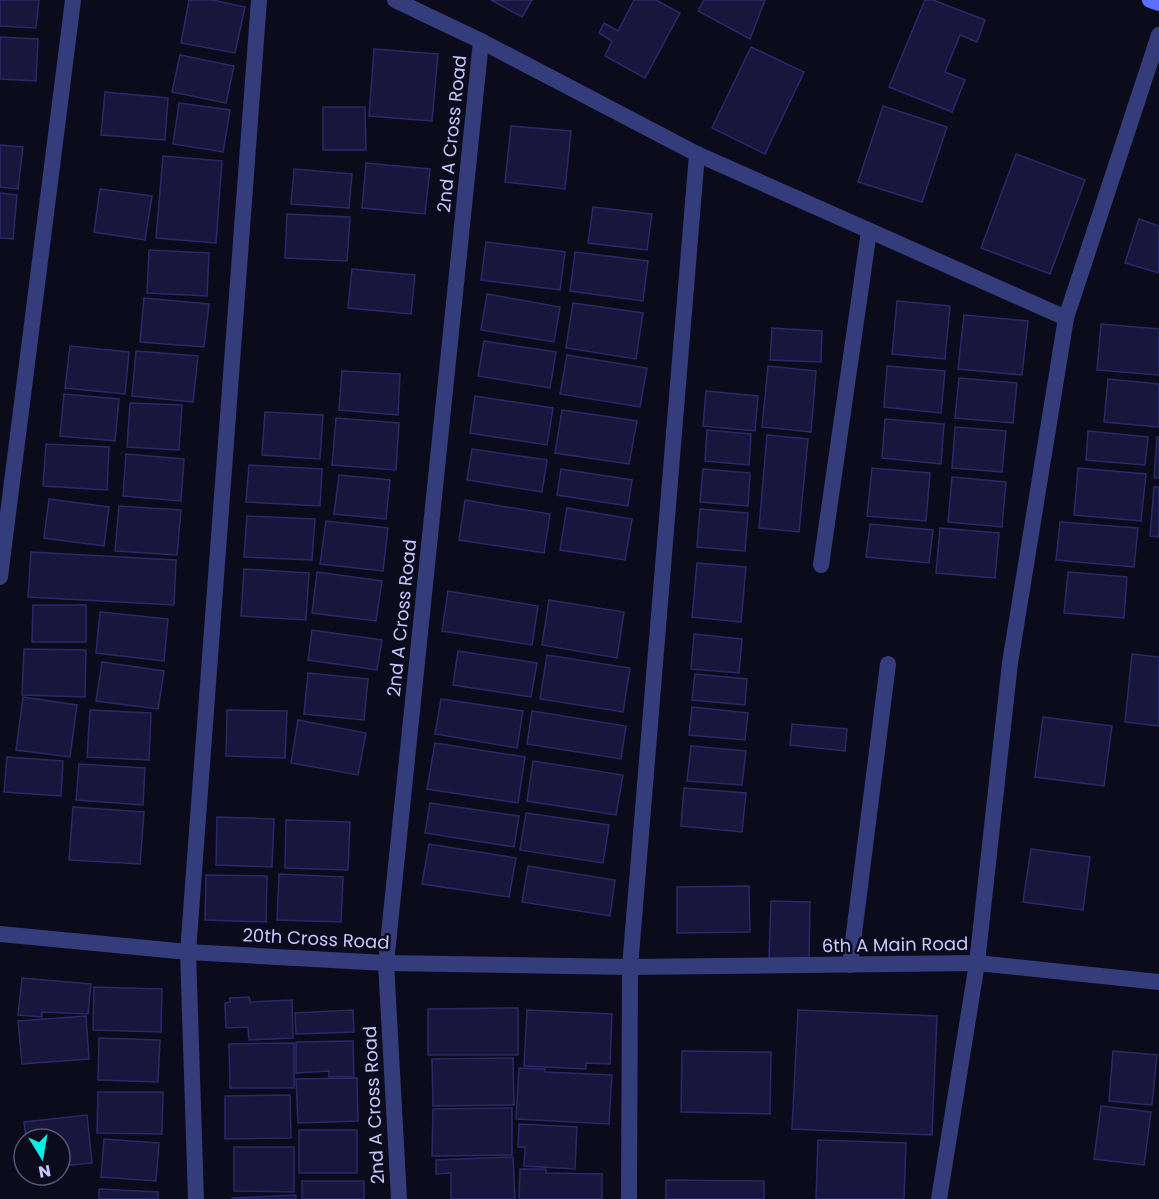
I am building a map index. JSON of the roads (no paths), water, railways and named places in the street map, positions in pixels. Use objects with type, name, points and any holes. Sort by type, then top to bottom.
[{"type":"main road","points":[[1149,0],[1159,3]]},
{"type":"street","points":[[0,578],[73,0]]},
{"type":"street","points":[[196,1199],[188,952],[259,0]]},
{"type":"street","points":[[395,0],[481,41],[697,154],[1066,318]]},
{"type":"street","points":[[939,1199],[977,963],[1010,663],[1066,318],[1159,34]]},
{"type":"street","name":"2nd A Cross Road","points":[[399,1199],[386,963],[481,41]]},
{"type":"street","points":[[629,1199],[630,967],[697,154]]},
{"type":"street","points":[[821,565],[869,231]]},
{"type":"street","points":[[850,965],[888,664]]},
{"type":"street","name":"20th Cross Road","points":[[0,934],[188,952],[386,963],[630,967]]},
{"type":"street","name":"6th A Main Road","points":[[630,967],[977,963],[1159,982]]}]
